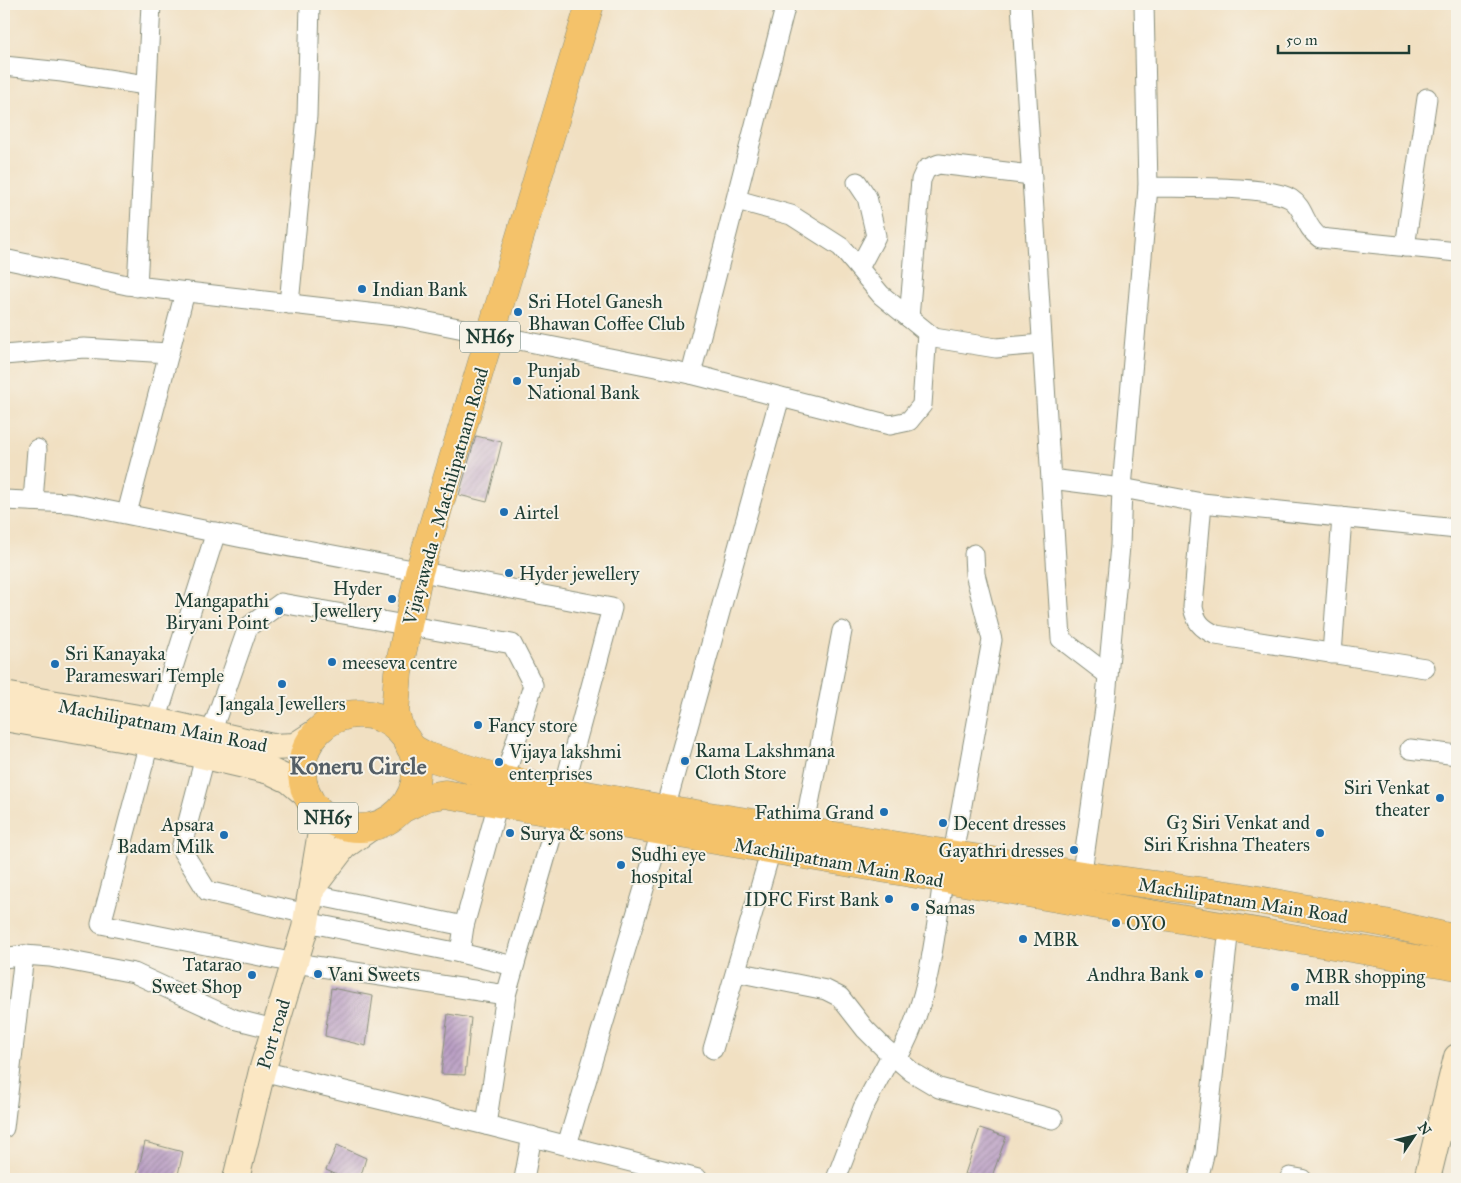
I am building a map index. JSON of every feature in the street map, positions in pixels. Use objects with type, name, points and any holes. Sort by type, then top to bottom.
[{"type":"main road","name":"Vijayawada - Machilipatnam Road","points":[[405,739],[395,713],[398,673],[419,572],[590,4]]},
{"type":"main road","name":"Vijayawada - Machilipatnam Road","points":[[364,714],[376,707],[398,673]]},
{"type":"main road","name":"NH65","points":[[364,714],[384,720],[405,739],[415,762],[415,779],[411,795],[402,809],[388,820],[371,827],[352,828],[334,822],[313,804],[302,779],[302,762],[308,745],[318,731],[331,721],[347,715],[364,714]]},
{"type":"main road","name":"Machilipatnam Main Road","points":[[405,739],[426,756],[501,791]]},
{"type":"main road","name":"Machilipatnam Main Road","points":[[402,809],[428,797],[445,794],[501,791],[663,820],[771,850],[1457,966]]},
{"type":"main road","name":"Machilipatnam Main Road","points":[[663,820],[804,830],[1082,875],[1236,896],[1457,938]]},
{"type":"street","points":[[137,286],[151,4]]},
{"type":"street","points":[[289,304],[307,116],[310,4]]},
{"type":"street","points":[[691,374],[786,4]]},
{"type":"street","points":[[1021,4],[1061,639],[1108,675]]},
{"type":"street","points":[[1078,903],[1108,675],[1148,188],[1144,4]]},
{"type":"street","points":[[4,66],[146,84]]},
{"type":"street","points":[[1405,247],[1427,98]]},
{"type":"street","points":[[909,318],[920,180],[926,169],[939,164],[1031,175]]},
{"type":"street","points":[[857,182],[867,197],[876,236],[859,268]]},
{"type":"street","points":[[1148,188],[1261,191],[1284,195],[1293,200],[1301,210],[1312,233],[1320,238],[1457,252]]},
{"type":"street","points":[[737,200],[791,215],[841,247],[881,295],[934,338],[996,348],[1042,344]]},
{"type":"street","points":[[4,259],[137,286],[403,318],[492,334],[691,374],[890,425],[909,421],[922,406],[927,333]]},
{"type":"street","points":[[127,513],[185,292]]},
{"type":"street","points":[[4,355],[84,348],[169,353]]},
{"type":"street","points":[[567,1145],[663,820],[780,397]]},
{"type":"street","points":[[33,501],[37,449]]},
{"type":"street","points":[[1051,479],[1122,488],[1202,503],[1457,529]]},
{"type":"street","points":[[4,500],[71,503],[612,608],[506,996],[486,1125]]},
{"type":"street","points":[[1202,503],[1193,607],[1196,620],[1202,628],[1216,635],[1425,668]]},
{"type":"street","points":[[1332,654],[1342,517]]},
{"type":"street","points":[[216,532],[152,732],[101,924],[296,963],[506,996]]},
{"type":"street","points":[[953,854],[992,640],[977,581],[974,554]]},
{"type":"street","points":[[460,953],[464,926],[501,791],[533,685],[512,644],[280,602],[248,626],[208,745],[181,849],[207,891],[464,926]]},
{"type":"street","points":[[804,830],[842,631]]},
{"type":"street","name":"Machilipatnam Main Road","points":[[4,695],[208,745],[289,780],[313,804]]},
{"type":"street","name":"Machilipatnam Main Road","points":[[4,718],[152,732]]},
{"type":"street","name":"Machilipatnam Main Road","points":[[208,745],[295,746],[318,731]]},
{"type":"street","points":[[1410,749],[1457,755]]},
{"type":"street","name":"Port road","points":[[236,1179],[262,1072],[296,963],[309,905],[320,832],[313,804]]},
{"type":"street","name":"Port road","points":[[309,905],[344,846],[371,827]]},
{"type":"street","points":[[714,1049],[771,850]]},
{"type":"street","points":[[836,1179],[863,1108],[894,1056],[906,1043],[928,982],[943,880]]},
{"type":"street","points":[[309,905],[460,953],[514,966]]},
{"type":"street","points":[[1198,1179],[1205,1151],[1229,927]]},
{"type":"street","points":[[4,958],[24,955],[50,957],[134,973],[234,1019],[274,1029]]},
{"type":"street","points":[[4,1128],[24,955]]},
{"type":"street","points":[[736,972],[826,990],[840,997],[865,1029],[912,1072],[939,1088],[1053,1119]]},
{"type":"street","points":[[1427,1179],[1457,1057]]},
{"type":"street","points":[[262,1072],[532,1136],[698,1179]]},
{"type":"street","points":[[524,1179],[532,1136]]},
{"type":"building","points":[[476,436],[502,442],[487,502],[459,495]]},
{"type":"building","points":[[331,988],[373,996],[366,1046],[325,1036]]},
{"type":"building","points":[[448,1014],[471,1018],[465,1075],[441,1074]]},
{"type":"building","points":[[980,1128],[1006,1137],[991,1179],[965,1174]]},
{"type":"building","points":[[145,1142],[183,1152],[177,1179],[136,1179]]},
{"type":"building","points":[[337,1145],[366,1158],[360,1179],[346,1179],[326,1170]]},
{"type":"place","name":"Indian Bank","points":[[362,289]]},
{"type":"place","name":"Sri Hotel Ganesh Bhawan Coffee Club","points":[[518,312]]},
{"type":"place","name":"Punjab National Bank","points":[[517,381]]},
{"type":"place","name":"Airtel","points":[[504,512]]},
{"type":"place","name":"Hyder jewellery","points":[[509,573]]},
{"type":"place","name":"Hyder Jewellery","points":[[392,599]]},
{"type":"place","name":"Mangapathi Biryani Point","points":[[279,611]]},
{"type":"place","name":"meeseva centre","points":[[332,662]]},
{"type":"place","name":"Sri Kanayaka Parameswari Temple","points":[[55,664]]},
{"type":"place","name":"Jangala Jewellers","points":[[282,684]]},
{"type":"place","name":"Fancy store","points":[[478,725]]},
{"type":"place","name":"Rama Lakshmana Cloth Store","points":[[685,761]]},
{"type":"place","name":"Vijaya lakshmi enterprises","points":[[499,762]]},
{"type":"place","name":"Siri Venkat theater","points":[[1440,798]]},
{"type":"place","name":"Fathima Grand","points":[[884,812]]},
{"type":"place","name":"Decent dresses","points":[[943,823]]},
{"type":"place","name":"Surya & sons","points":[[510,833]]},
{"type":"place","name":"G3 Siri Venkat and Siri Krishna Theaters","points":[[1320,833]]},
{"type":"place","name":"Apsara Badam Milk","points":[[224,835]]},
{"type":"place","name":"Gayathri dresses","points":[[1074,850]]},
{"type":"place","name":"Sudhi eye hospital","points":[[621,865]]},
{"type":"place","name":"IDFC First Bank","points":[[889,899]]},
{"type":"place","name":"Samas","points":[[915,907]]},
{"type":"place","name":"OYO","points":[[1116,923]]},
{"type":"place","name":"MBR","points":[[1023,939]]},
{"type":"place","name":"Vani Sweets","points":[[318,974]]},
{"type":"place","name":"Andhra Bank","points":[[1199,974]]},
{"type":"place","name":"Tatarao Sweet Shop","points":[[252,975]]},
{"type":"place","name":"MBR shopping mall","points":[[1295,987]]},
{"type":"district","name":"Koneru Circle","points":[[358,766]]}]
